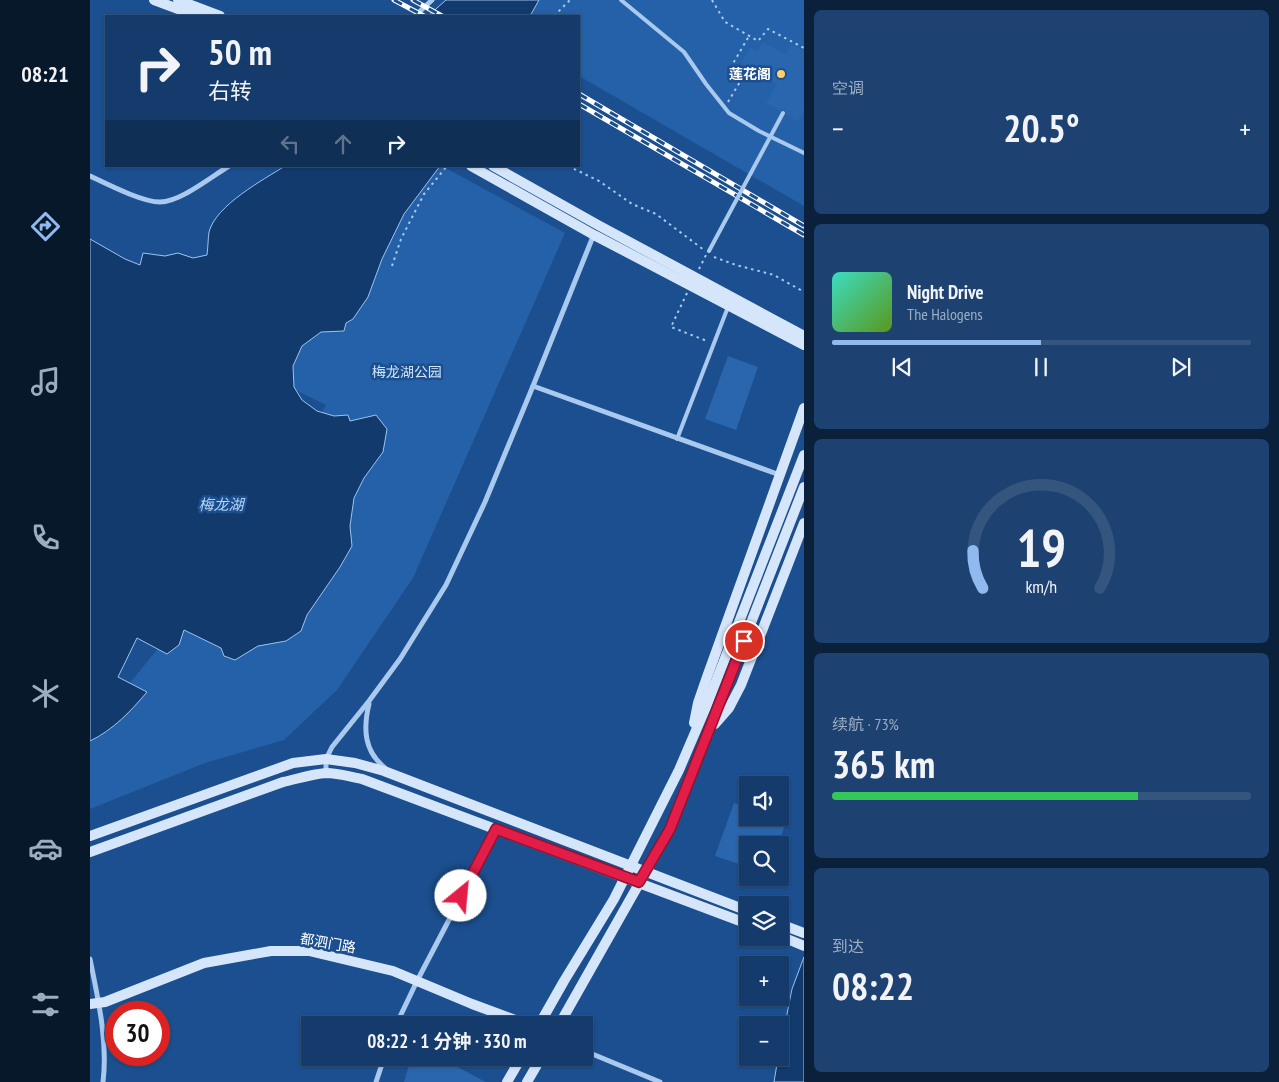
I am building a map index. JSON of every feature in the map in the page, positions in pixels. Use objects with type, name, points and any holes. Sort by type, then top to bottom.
[{"type":"main road","points":[[154,0],[194,15]]},
{"type":"main road","points":[[178,0],[217,15]]},
{"type":"main road","points":[[473,167],[594,235],[804,345]]},
{"type":"main road","points":[[495,167],[804,336]]},
{"type":"main road","points":[[690,744],[698,703],[804,408]]},
{"type":"main road","points":[[544,1016],[614,899],[679,770],[706,707],[804,455]]},
{"type":"main road","points":[[564,1016],[670,829],[804,487]]},
{"type":"main road","points":[[709,731],[729,708],[742,685],[804,523]]},
{"type":"main road","points":[[90,836],[293,763],[326,759],[354,763],[393,775],[739,907]]},
{"type":"main road","points":[[90,852],[283,782],[326,773],[362,779],[739,921]]},
{"type":"main road","points":[[789,927],[801,932]]},
{"type":"main road","points":[[789,939],[804,946]]},
{"type":"main road","name":"都泗门路","points":[[94,1004],[105,1002],[204,963],[270,951],[309,951],[393,971],[505,1016]]},
{"type":"main road","points":[[507,1082],[516,1066]]},
{"type":"main road","points":[[527,1082],[536,1066]]},
{"type":"street","points":[[416,15],[432,0]]},
{"type":"street","points":[[90,176],[146,200],[161,202],[179,197],[227,167]]},
{"type":"street","points":[[326,773],[326,759],[332,747],[400,659],[446,584],[484,502],[598,225]]},
{"type":"street","points":[[533,386],[780,475]]},
{"type":"street","points":[[369,701],[365,720],[365,733],[377,762],[393,775]]},
{"type":"street","points":[[400,1016],[416,980],[496,829]]},
{"type":"street","points":[[90,959],[94,1004],[103,1044],[103,1082]]},
{"type":"street","points":[[593,1054],[660,1082]]},
{"type":"street","points":[[376,1082],[381,1066]]},
{"type":"lane","points":[[621,0],[684,52],[729,113],[759,131],[804,153]]},
{"type":"lane","points":[[708,251],[782,112]]},
{"type":"lane","points":[[677,439],[728,305]]},
{"type":"path","points":[[555,15],[572,0]]},
{"type":"path","points":[[712,0],[725,22],[758,41],[768,29],[804,48]]},
{"type":"path","points":[[725,108],[744,75],[731,67],[749,36]]},
{"type":"path","points":[[392,266],[400,239],[424,194],[446,167]]},
{"type":"path","points":[[570,167],[599,181],[632,204],[656,214],[717,259],[736,266],[774,275],[804,292]]},
{"type":"path","points":[[671,327],[714,343]]},
{"type":"green space","points":[[446,0],[804,0],[804,206],[580,77],[580,15],[472,15]]},
{"type":"green space","name":"梅龙湖公园","points":[[423,167],[444,167],[565,233],[413,578],[337,690],[284,740],[205,763],[90,809],[90,724],[98,722],[182,619],[290,469],[326,405],[289,387],[284,358]]},
{"type":"water","points":[[446,0],[539,0],[531,15],[429,15]]},
{"type":"water","name":"梅龙湖","points":[[283,167],[439,167],[404,214],[382,259],[368,297],[353,319],[346,323],[344,331],[321,332],[302,346],[293,366],[294,387],[302,400],[317,411],[334,416],[348,415],[350,421],[376,415],[387,429],[383,452],[364,478],[354,498],[350,526],[352,546],[307,615],[301,631],[286,641],[258,646],[235,660],[224,656],[221,648],[184,630],[179,645],[167,654],[137,638],[118,677],[147,692],[121,720],[90,741],[90,239],[125,259],[140,265],[143,253],[165,256],[178,253],[193,258],[207,255],[209,232],[213,222],[230,203]]},
{"type":"water","points":[[804,957],[804,1082],[774,1082],[777,1066],[789,1066],[789,1016],[787,1016],[792,989]]},
{"type":"building","name":"莲花阁","points":[[763,42],[786,54],[791,44],[804,51],[804,110],[798,121],[786,115],[785,110],[782,109],[780,111],[766,103],[777,84],[741,64],[750,47],[758,51]]},
{"type":"building","points":[[728,356],[758,367],[736,430],[705,419]]},
{"type":"building","points":[[734,803],[739,805],[739,826],[785,826],[781,836],[739,836],[739,864],[715,856]]},
{"type":"building","points":[[409,1066],[455,1066],[486,1082],[404,1082]]},
{"type":"railway","points":[[394,0],[422,15]]},
{"type":"railway","points":[[413,0],[440,15]]},
{"type":"railway","points":[[580,95],[804,226]]},
{"type":"railway","points":[[580,105],[804,235]]},
{"type":"place","name":"莲花阁","points":[[781,74]]},
{"type":"route","points":[[461,896],[496,829],[639,882],[670,829],[744,641]]}]
